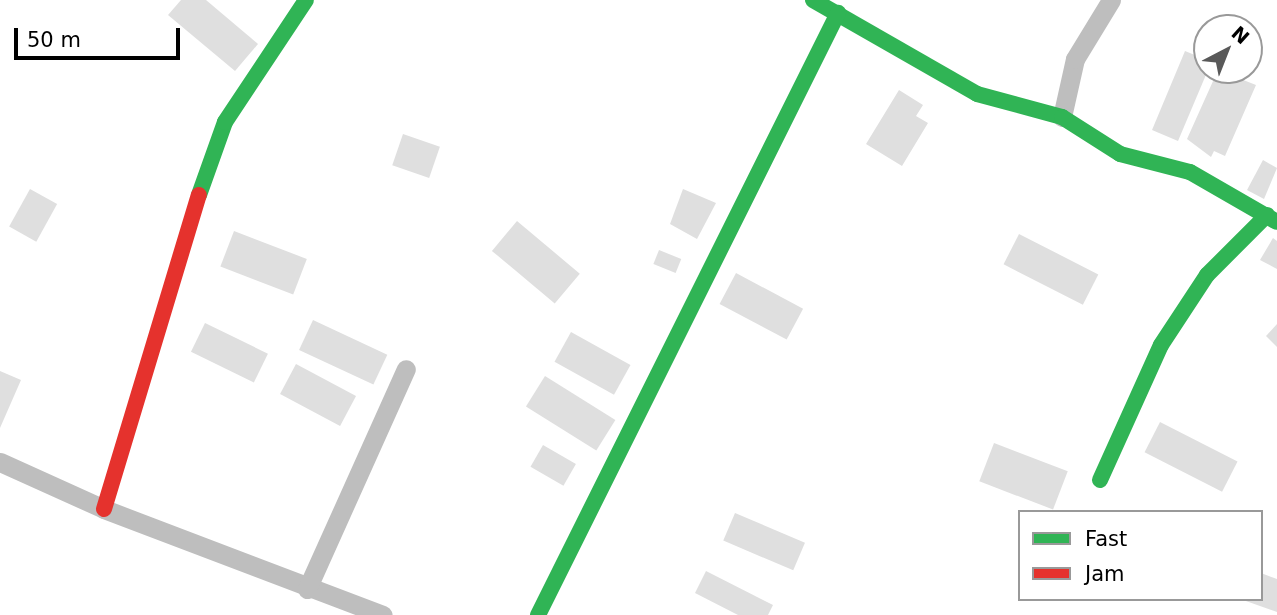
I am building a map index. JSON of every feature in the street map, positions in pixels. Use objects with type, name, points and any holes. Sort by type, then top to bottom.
[{"type":"street","points":[[104,509],[181,245],[225,122],[306,0]]},
{"type":"street","points":[[813,0],[977,94],[1062,117],[1120,154],[1190,172],[1272,219],[1208,275],[1161,345],[1100,480]]},
{"type":"street","points":[[1062,117],[1075,59],[1111,0]]},
{"type":"street","points":[[538,615],[838,13]]},
{"type":"street","points":[[307,589],[406,369]]},
{"type":"street","points":[[0,462],[104,509],[307,589],[383,615]]},
{"type":"building","points":[[181,0],[206,0],[258,44],[235,71],[168,15]]},
{"type":"building","points":[[1185,51],[1193,54],[1193,84],[1202,84],[1178,141],[1152,130]]},
{"type":"building","points":[[1212,84],[1256,85],[1225,156],[1214,151],[1211,157],[1187,139]]},
{"type":"building","points":[[899,90],[923,105],[916,116],[928,123],[902,166],[866,144]]},
{"type":"building","points":[[403,134],[440,147],[429,178],[392,165]]},
{"type":"building","points":[[1263,160],[1277,168],[1264,199],[1247,190]]},
{"type":"building","points":[[30,189],[57,204],[36,242],[9,227]]},
{"type":"building","points":[[683,189],[716,203],[697,239],[670,224]]},
{"type":"building","points":[[517,221],[580,274],[555,304],[492,251]]},
{"type":"building","points":[[234,231],[307,259],[293,294],[220,266]]},
{"type":"building","points":[[1019,234],[1098,274],[1083,305],[1004,264]]},
{"type":"building","points":[[1273,238],[1277,241],[1277,269],[1260,260]]},
{"type":"building","points":[[659,250],[681,259],[676,273],[653,264]]},
{"type":"building","points":[[736,273],[803,309],[787,340],[720,304]]},
{"type":"building","points":[[313,320],[387,355],[373,385],[299,350]]},
{"type":"building","points":[[205,323],[268,354],[254,382],[191,352]]},
{"type":"building","points":[[1277,324],[1277,347],[1266,336]]},
{"type":"building","points":[[571,332],[630,365],[614,395],[555,362]]},
{"type":"building","points":[[296,364],[356,396],[340,426],[280,394]]},
{"type":"building","points":[[0,371],[21,380],[0,428]]},
{"type":"building","points":[[545,376],[615,420],[596,451],[526,407]]},
{"type":"building","points":[[1160,422],[1238,461],[1222,492],[1145,452]]},
{"type":"building","points":[[994,443],[1068,471],[1053,510],[979,481]]},
{"type":"building","points":[[543,445],[576,464],[563,486],[530,467]]},
{"type":"building","points":[[735,513],[805,543],[793,570],[723,541]]},
{"type":"building","points":[[706,571],[773,605],[768,615],[738,615],[695,593]]},
{"type":"building","points":[[1263,574],[1277,579],[1277,612],[1246,601],[1263,601]]},
{"type":"traffic: fast","points":[[199,195],[225,122],[306,0]]},
{"type":"traffic: fast","points":[[813,0],[977,94],[1062,117],[1120,154],[1190,172],[1277,222]]},
{"type":"traffic: fast","points":[[538,615],[838,13]]},
{"type":"traffic: fast","points":[[1100,480],[1161,345],[1207,275],[1267,215]]},
{"type":"traffic: jam","points":[[104,509],[199,195]]}]
